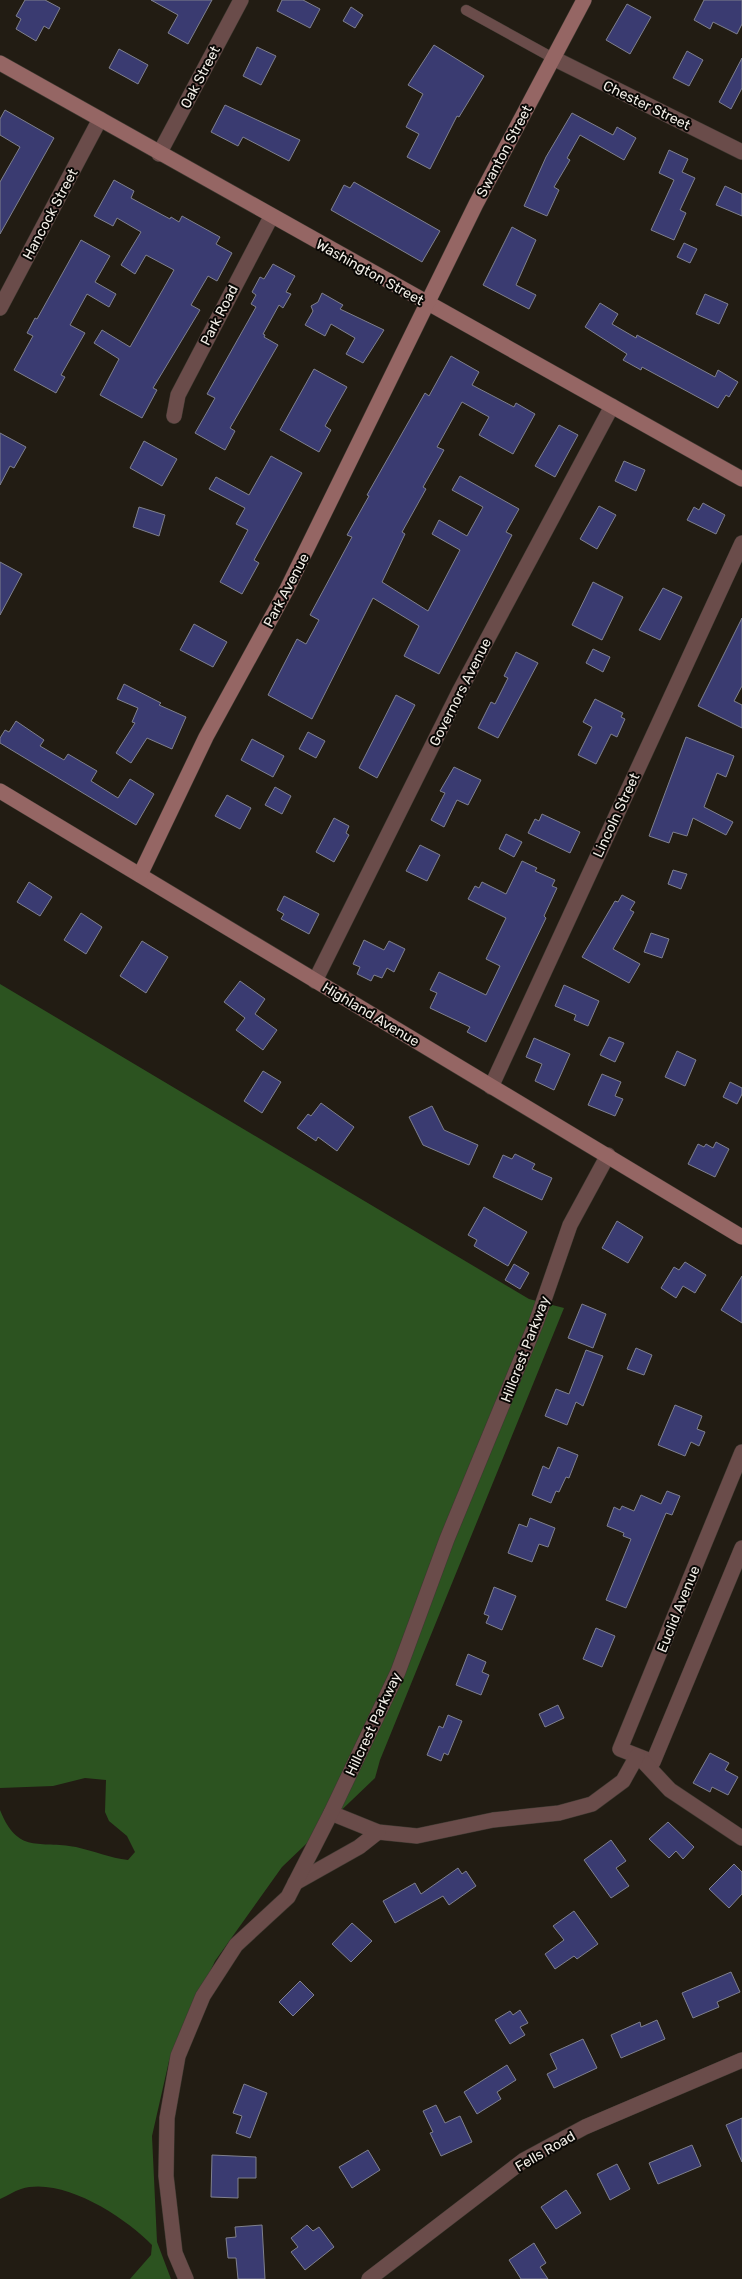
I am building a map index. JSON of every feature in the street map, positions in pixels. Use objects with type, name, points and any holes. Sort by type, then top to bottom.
[{"type":"main road","name":"Swanton Street","points":[[428,304],[476,204],[584,0]]},
{"type":"main road","name":"Washington Street","points":[[0,63],[159,154],[742,479]]},
{"type":"main road","name":"Park Avenue","points":[[140,875],[206,737],[287,590],[428,304]]},
{"type":"main road","name":"Highland Avenue","points":[[0,791],[742,1237]]},
{"type":"street","name":"Oak Street","points":[[159,154],[242,0]]},
{"type":"street","name":"Chester Street","points":[[553,58],[742,152]]},
{"type":"street","name":"Hancock Street","points":[[0,308],[100,120]]},
{"type":"street","name":"Park Road","points":[[174,416],[178,394],[271,216]]},
{"type":"street","name":"Governors Avenue","points":[[315,981],[459,692],[612,406]]},
{"type":"street","name":"Lincoln Street","points":[[491,1087],[742,543]]},
{"type":"street","name":"Hillcrest Parkway","points":[[186,2279],[175,2254],[166,2176],[167,2118],[178,2056],[203,1996],[236,1945],[288,1896],[331,1813],[398,1672],[447,1539],[536,1323],[570,1225],[608,1155]]},
{"type":"street","name":"Euclid Avenue","points":[[637,1756],[620,1749],[742,1452]]},
{"type":"street","points":[[637,1756],[653,1762],[742,1548]]},
{"type":"street","points":[[331,1813],[378,1832],[416,1836],[493,1820],[559,1813],[592,1804],[623,1781],[637,1756]]},
{"type":"street","points":[[637,1756],[670,1790],[742,1838]]},
{"type":"street","points":[[295,1883],[352,1851],[378,1832]]},
{"type":"street","name":"Fells Road","points":[[370,2279],[524,2160],[585,2127],[742,2060]]},
{"type":"lane","points":[[466,10],[553,58]]},
{"type":"green space","points":[[0,984],[529,1299],[564,1308],[380,1760],[375,1778],[282,1867],[215,1961],[169,2061],[152,2136],[157,2242],[171,2279],[130,2279],[151,2255],[152,2245],[126,2223],[92,2202],[55,2188],[37,2187],[21,2189],[0,2199],[0,1810],[14,1834],[22,1840],[31,1843],[76,1847],[128,1860],[135,1852],[127,1836],[109,1821],[105,1812],[106,1780],[85,1778],[53,1786],[0,1788]]},
{"type":"building","points":[[25,0],[45,0],[60,8],[49,29],[44,26],[36,41],[16,29],[21,19],[16,16]]},
{"type":"building","points":[[151,0],[212,0],[188,44],[168,33],[178,15]]},
{"type":"building","points":[[282,0],[303,0],[320,9],[310,28],[277,11]]},
{"type":"building","points":[[704,0],[742,0],[742,24],[737,34],[713,22],[710,29],[694,20]]},
{"type":"building","points":[[627,4],[651,17],[630,54],[606,40]]},
{"type":"building","points":[[351,7],[363,15],[355,28],[343,21]]},
{"type":"building","points":[[434,45],[484,76],[459,117],[457,116],[430,169],[407,157],[419,134],[406,127],[423,94],[408,85]]},
{"type":"building","points":[[257,47],[276,56],[261,85],[243,76]]},
{"type":"building","points":[[119,49],[148,65],[138,84],[109,68]]},
{"type":"building","points":[[687,51],[703,60],[689,86],[673,78]]},
{"type":"building","points":[[742,58],[742,88],[731,109],[719,102]]},
{"type":"building","points":[[225,105],[300,140],[289,161],[243,137],[238,146],[211,132]]},
{"type":"building","points":[[5,110],[54,138],[0,234],[0,182],[20,147],[0,135],[0,119]]},
{"type":"building","points":[[572,113],[613,135],[617,127],[636,138],[624,160],[580,135],[567,158],[570,160],[554,187],[559,190],[547,216],[524,206],[546,157]]},
{"type":"building","points":[[669,150],[688,159],[682,172],[695,178],[680,210],[686,213],[674,240],[651,230],[674,180],[659,173]]},
{"type":"building","points":[[114,180],[134,191],[131,198],[170,219],[171,217],[179,222],[182,216],[220,237],[216,244],[232,253],[217,281],[208,276],[191,305],[200,310],[153,388],[157,390],[142,418],[100,395],[119,359],[94,343],[102,330],[130,347],[174,270],[146,255],[135,274],[121,265],[141,232],[117,218],[113,226],[94,216]]},
{"type":"building","points":[[354,182],[440,231],[422,262],[331,210],[344,185],[350,188]]},
{"type":"building","points":[[725,186],[742,194],[742,216],[716,205]]},
{"type":"building","points":[[512,227],[536,240],[516,285],[536,295],[529,309],[483,285]]},
{"type":"building","points":[[81,240],[110,256],[95,282],[116,294],[109,307],[87,294],[70,325],[85,333],[61,375],[65,377],[56,393],[14,370],[33,336],[27,333],[35,318],[37,319]]},
{"type":"building","points":[[684,243],[697,249],[690,263],[677,257]]},
{"type":"building","points":[[273,264],[295,276],[286,292],[291,294],[283,308],[279,305],[263,334],[265,335],[264,337],[278,345],[230,428],[235,431],[225,450],[195,433],[215,398],[207,394],[256,307],[251,304],[256,295],[252,292],[260,277],[264,279]]},
{"type":"building","points":[[322,293],[343,305],[340,309],[384,330],[363,363],[346,354],[355,338],[331,324],[325,336],[305,325],[313,311],[311,306],[318,302]]},
{"type":"building","points":[[705,294],[728,304],[719,324],[696,314]]},
{"type":"building","points":[[600,303],[618,314],[612,324],[636,338],[637,335],[715,377],[718,370],[738,382],[729,397],[726,395],[718,408],[642,367],[641,370],[623,360],[627,354],[585,327]]},
{"type":"building","points":[[451,356],[479,372],[472,385],[514,407],[516,403],[535,414],[513,454],[479,435],[489,417],[462,402],[437,447],[444,450],[423,487],[426,489],[402,532],[405,534],[382,582],[428,611],[460,550],[432,534],[439,520],[467,536],[483,507],[452,490],[460,476],[519,509],[506,532],[512,535],[439,674],[404,656],[419,626],[373,598],[312,719],[268,695],[297,639],[306,644],[319,620],[310,615],[352,537],[347,535],[369,496],[367,495],[425,393],[429,396]]},
{"type":"building","points":[[314,369],[347,387],[325,426],[331,430],[319,452],[280,430]]},
{"type":"building","points":[[559,425],[578,435],[555,477],[535,466]]},
{"type":"building","points":[[0,433],[26,447],[14,468],[10,466],[0,485]]},
{"type":"building","points":[[144,441],[177,459],[162,486],[130,468]]},
{"type":"building","points":[[271,456],[302,473],[254,560],[259,563],[242,594],[220,582],[248,530],[236,524],[245,508],[209,489],[216,477],[249,495]]},
{"type":"building","points":[[624,461],[645,470],[636,491],[615,481]]},
{"type":"building","points":[[703,503],[725,515],[716,534],[687,520],[694,507],[699,510]]},
{"type":"building","points":[[599,506],[616,515],[597,549],[580,539]]},
{"type":"building","points":[[139,507],[165,515],[159,536],[133,527]]},
{"type":"building","points":[[0,562],[22,574],[0,615]]},
{"type":"building","points":[[593,582],[623,597],[602,640],[572,625]]},
{"type":"building","points":[[663,588],[682,597],[660,640],[639,630]]},
{"type":"building","points":[[742,618],[742,686],[734,701],[742,705],[742,728],[698,706]]},
{"type":"building","points":[[194,624],[227,642],[213,667],[180,650]]},
{"type":"building","points":[[593,649],[610,657],[603,672],[586,663]]},
{"type":"building","points":[[516,652],[538,663],[498,738],[478,728],[491,702],[495,704],[508,678],[504,676]]},
{"type":"building","points":[[124,684],[161,703],[159,705],[186,717],[172,749],[147,738],[131,763],[116,753],[135,723],[132,722],[138,708],[117,699]]},
{"type":"building","points":[[396,695],[415,705],[377,778],[359,768]]},
{"type":"building","points":[[595,699],[623,713],[621,717],[625,719],[617,737],[611,734],[596,764],[578,755],[592,727],[583,722]]},
{"type":"building","points":[[16,721],[44,740],[40,746],[64,760],[68,754],[97,771],[91,781],[118,798],[130,779],[154,794],[136,825],[0,743],[0,738],[5,730],[9,732]]},
{"type":"building","points":[[308,732],[325,741],[316,758],[299,749]]},
{"type":"building","points":[[686,737],[734,756],[726,777],[717,773],[704,807],[733,822],[726,835],[693,818],[687,836],[673,832],[669,843],[649,836]]},
{"type":"building","points":[[252,739],[284,756],[273,777],[241,760]]},
{"type":"building","points":[[454,767],[481,780],[468,805],[457,800],[444,827],[431,820],[445,793],[440,791]]},
{"type":"building","points":[[275,787],[291,796],[282,814],[265,805]]},
{"type":"building","points":[[227,795],[251,808],[240,829],[215,816]]},
{"type":"building","points":[[542,814],[580,832],[570,853],[528,833],[535,819],[539,821]]},
{"type":"building","points":[[334,818],[349,826],[346,833],[349,835],[334,862],[316,852]]},
{"type":"building","points":[[506,834],[522,842],[514,857],[499,849]]},
{"type":"building","points":[[420,845],[440,855],[427,881],[406,871]]},
{"type":"building","points":[[522,861],[537,868],[535,871],[555,880],[552,886],[557,888],[544,916],[546,918],[486,1042],[467,1032],[470,1027],[430,1008],[437,993],[430,990],[439,972],[486,995],[500,966],[486,959],[506,918],[468,899],[475,886],[479,888],[482,882],[506,894]]},
{"type":"building","points":[[673,870],[687,874],[681,889],[668,884]]},
{"type":"building","points":[[29,882],[52,897],[40,916],[17,902]]},
{"type":"building","points":[[622,895],[635,902],[630,910],[634,912],[613,949],[640,964],[629,983],[582,957],[615,901],[618,902]]},
{"type":"building","points":[[284,896],[319,914],[309,934],[281,919],[284,914],[277,910]]},
{"type":"building","points":[[81,913],[102,927],[86,954],[64,940]]},
{"type":"building","points":[[651,933],[669,939],[662,958],[644,952]]},
{"type":"building","points":[[364,940],[384,950],[389,941],[405,949],[394,972],[387,968],[382,978],[374,975],[371,981],[357,974],[360,967],[353,964]]},
{"type":"building","points":[[142,941],[168,957],[146,993],[120,976]]},
{"type":"building","points":[[240,981],[265,999],[255,1014],[277,1030],[263,1050],[236,1030],[245,1018],[224,1002]]},
{"type":"building","points":[[564,985],[599,1001],[588,1026],[574,1020],[576,1015],[555,1006]]},
{"type":"building","points":[[609,1037],[624,1043],[615,1062],[600,1055]]},
{"type":"building","points":[[534,1038],[570,1054],[554,1090],[535,1081],[542,1064],[526,1057]]},
{"type":"building","points":[[677,1051],[696,1060],[685,1086],[665,1077]]},
{"type":"building","points":[[263,1071],[281,1082],[262,1113],[244,1101]]},
{"type":"building","points":[[602,1074],[621,1082],[615,1096],[623,1099],[615,1116],[588,1105]]},
{"type":"building","points":[[730,1082],[742,1088],[742,1094],[737,1104],[723,1097]]},
{"type":"building","points":[[321,1103],[354,1127],[337,1151],[318,1137],[316,1141],[297,1128],[308,1114],[311,1116]]},
{"type":"building","points":[[432,1106],[444,1130],[478,1145],[469,1165],[423,1145],[409,1117]]},
{"type":"building","points":[[716,1142],[729,1149],[715,1177],[688,1164],[698,1144],[704,1147],[706,1144],[713,1148]]},
{"type":"building","points":[[515,1154],[535,1164],[532,1169],[552,1178],[542,1200],[493,1177],[503,1155],[512,1159]]},
{"type":"building","points":[[484,1207],[527,1232],[508,1266],[474,1246],[477,1240],[468,1235]]},
{"type":"building","points":[[617,1221],[643,1237],[628,1263],[602,1248]]},
{"type":"building","points":[[685,1262],[706,1275],[695,1293],[683,1286],[676,1298],[661,1288],[674,1267],[679,1270]]},
{"type":"building","points":[[514,1264],[529,1273],[520,1289],[505,1280]]},
{"type":"building","points":[[742,1276],[742,1323],[721,1310]]},
{"type":"building","points":[[582,1304],[606,1314],[593,1348],[568,1338]]},
{"type":"building","points":[[636,1348],[652,1355],[644,1375],[627,1369]]},
{"type":"building","points":[[586,1350],[603,1356],[583,1406],[576,1402],[567,1425],[545,1416],[556,1389],[569,1394]]},
{"type":"building","points":[[675,1405],[702,1416],[697,1429],[705,1432],[699,1446],[691,1442],[685,1456],[658,1445]]},
{"type":"building","points":[[558,1447],[578,1455],[569,1478],[566,1477],[559,1492],[556,1491],[551,1503],[532,1495],[543,1466],[549,1469]]},
{"type":"building","points":[[667,1491],[680,1496],[672,1515],[666,1513],[626,1608],[606,1600],[631,1539],[623,1536],[624,1533],[607,1526],[614,1507],[620,1510],[622,1506],[634,1511],[641,1495],[661,1504]]},
{"type":"building","points":[[530,1518],[555,1528],[548,1547],[539,1544],[532,1562],[508,1553],[519,1524],[527,1527]]},
{"type":"building","points":[[494,1587],[516,1596],[502,1630],[486,1623],[489,1616],[484,1614]]},
{"type":"building","points":[[596,1628],[615,1636],[602,1667],[583,1659]]},
{"type":"building","points":[[468,1654],[486,1662],[482,1672],[489,1675],[481,1695],[456,1685]]},
{"type":"building","points":[[558,1705],[564,1718],[545,1727],[539,1714]]},
{"type":"building","points":[[448,1715],[462,1721],[448,1755],[444,1753],[441,1761],[427,1755],[439,1726],[443,1728]]},
{"type":"building","points":[[710,1753],[729,1763],[725,1770],[738,1777],[728,1795],[712,1787],[710,1792],[693,1783]]},
{"type":"building","points":[[668,1822],[694,1847],[683,1859],[676,1851],[669,1858],[649,1839]]},
{"type":"building","points":[[611,1840],[626,1861],[616,1868],[629,1886],[611,1898],[584,1860]]},
{"type":"building","points":[[734,1864],[742,1872],[742,1894],[729,1908],[709,1889]]},
{"type":"building","points":[[458,1868],[462,1874],[466,1871],[476,1886],[449,1905],[443,1896],[395,1923],[383,1901],[415,1883],[421,1894]]},
{"type":"building","points":[[574,1911],[598,1944],[577,1959],[574,1956],[555,1969],[545,1954],[564,1940],[553,1926]]},
{"type":"building","points":[[352,1923],[372,1941],[351,1962],[332,1944]]},
{"type":"building","points":[[731,1972],[740,1992],[717,2002],[719,2007],[693,2018],[682,1993]]},
{"type":"building","points":[[300,1981],[314,1995],[293,2016],[279,2002]]},
{"type":"building","points":[[520,2010],[528,2023],[520,2027],[525,2035],[510,2044],[495,2020],[510,2011],[513,2015]]},
{"type":"building","points":[[657,2020],[665,2039],[621,2058],[611,2035],[640,2022],[641,2027]]},
{"type":"building","points":[[583,2039],[597,2068],[554,2088],[547,2074],[557,2069],[550,2054]]},
{"type":"building","points":[[507,2065],[516,2080],[497,2092],[501,2099],[477,2114],[464,2092]]},
{"type":"building","points":[[244,2084],[267,2093],[250,2138],[236,2133],[242,2116],[233,2113]]},
{"type":"building","points":[[436,2105],[445,2123],[460,2116],[472,2142],[441,2156],[430,2133],[433,2132],[423,2111]]},
{"type":"building","points":[[742,2118],[742,2162],[726,2125]]},
{"type":"building","points":[[692,2145],[701,2166],[658,2184],[649,2163]]},
{"type":"building","points":[[368,2150],[380,2170],[352,2188],[339,2167]]},
{"type":"building","points":[[212,2155],[256,2157],[256,2178],[238,2178],[238,2198],[211,2197]]},
{"type":"building","points":[[617,2164],[630,2189],[610,2200],[597,2174]]},
{"type":"building","points":[[566,2190],[581,2213],[556,2229],[541,2207]]},
{"type":"building","points":[[262,2225],[265,2279],[238,2279],[236,2258],[228,2258],[226,2238],[236,2237],[235,2227]]},
{"type":"building","points":[[307,2225],[313,2231],[319,2227],[334,2247],[305,2270],[291,2252],[298,2247],[291,2238]]},
{"type":"building","points":[[534,2243],[546,2263],[540,2267],[548,2279],[521,2279],[509,2260]]}]
